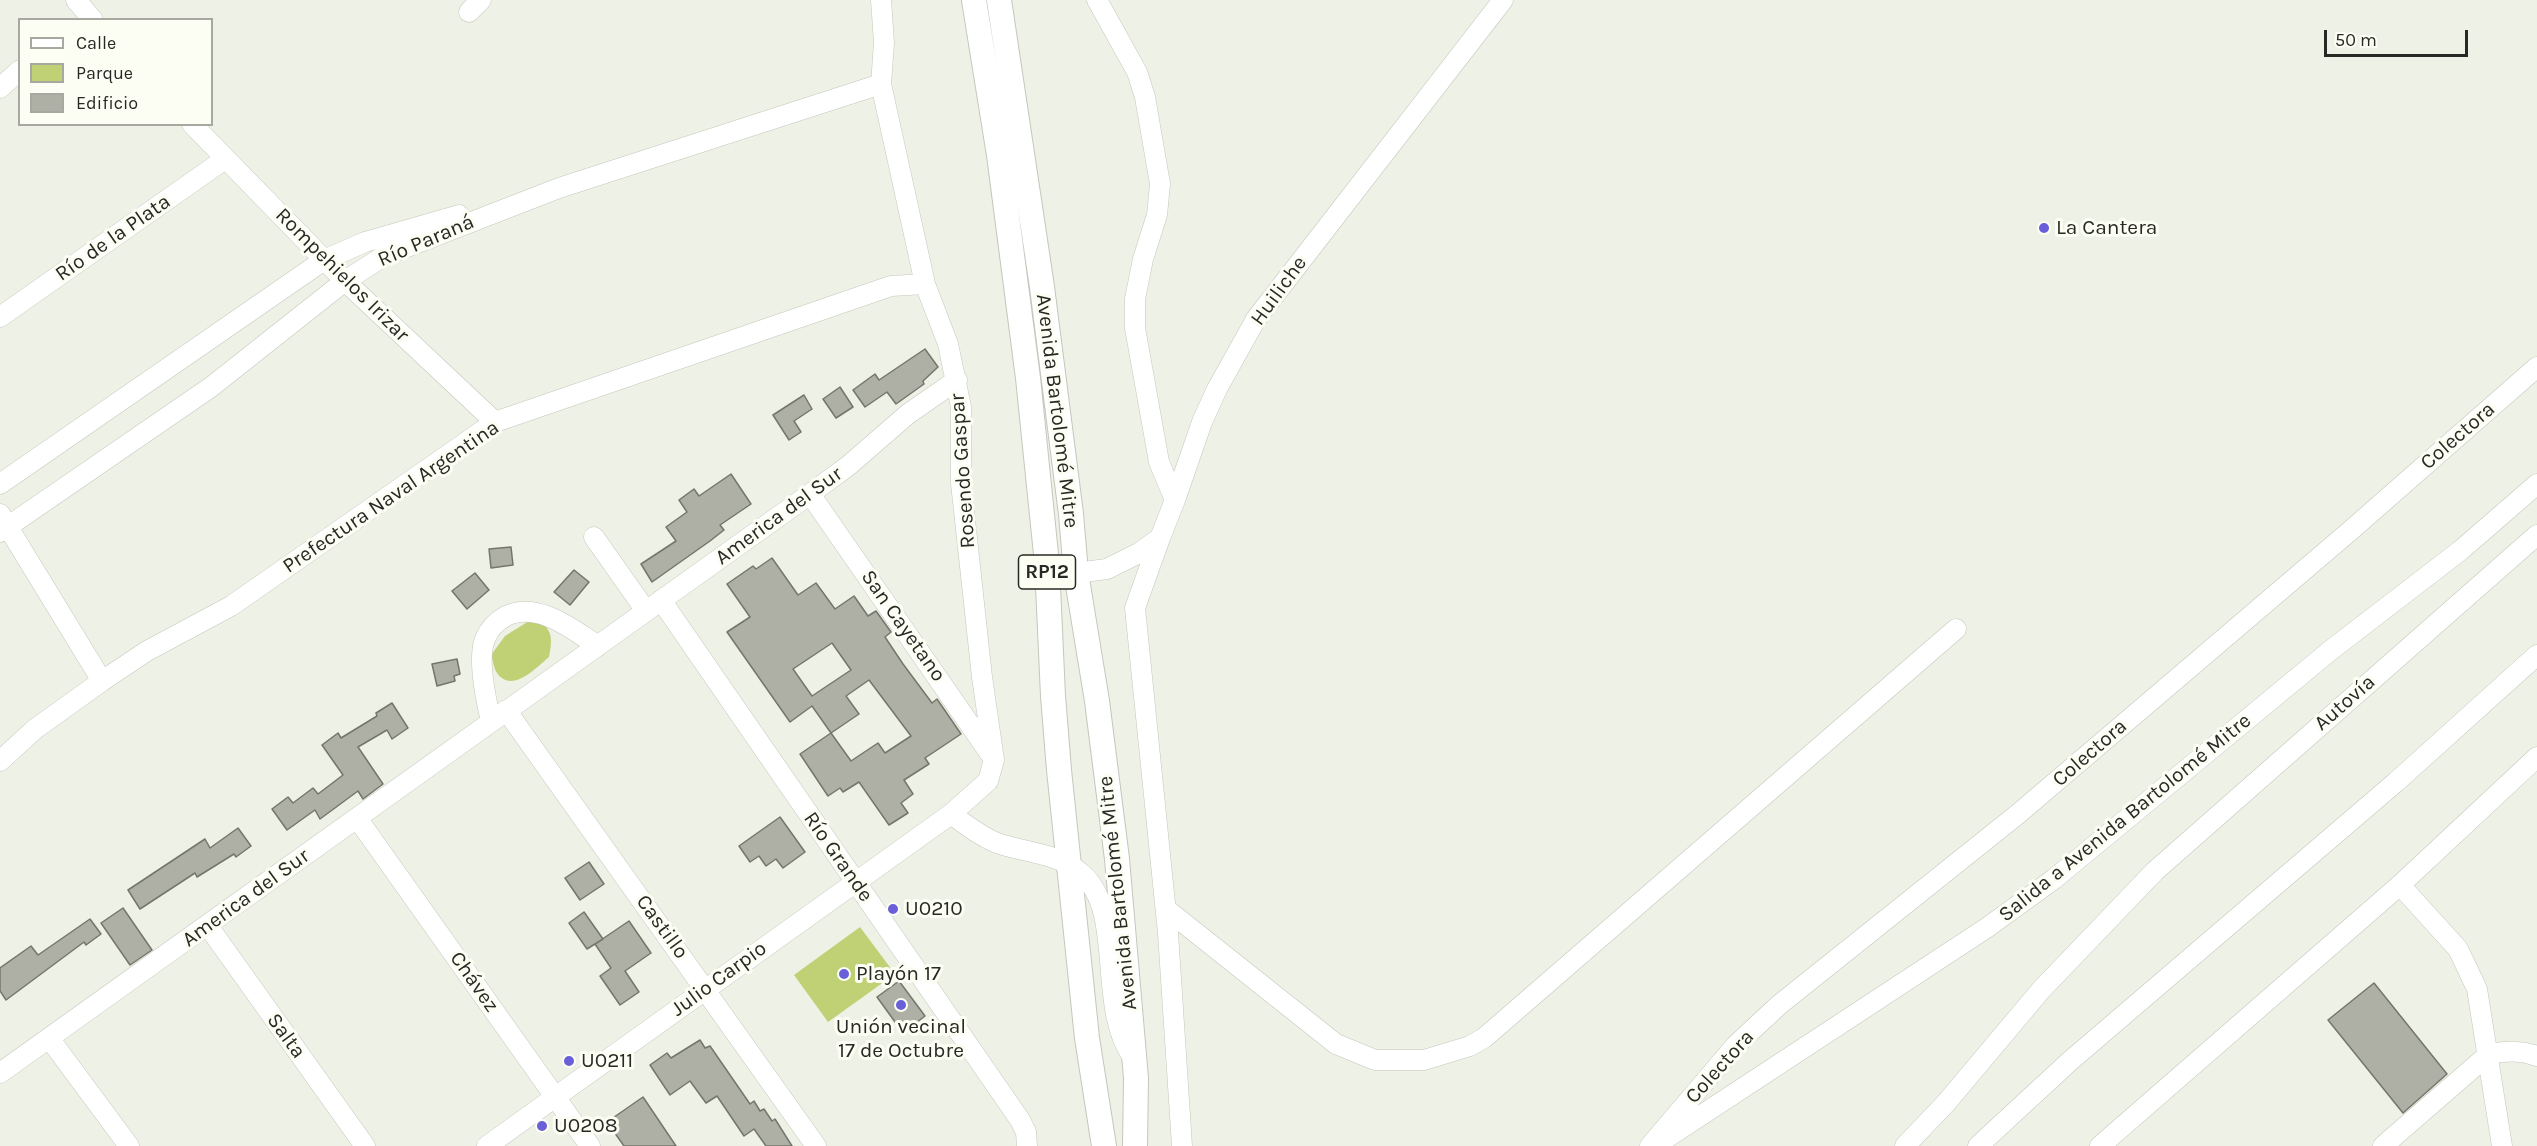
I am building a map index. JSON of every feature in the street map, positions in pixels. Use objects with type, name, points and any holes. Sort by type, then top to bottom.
[{"type":"main road","name":"Avenida Bartolomé Mitre","points":[[974,0],[1029,378],[1047,564],[1053,696],[1068,862],[1087,1038],[1104,1146]]},
{"type":"main road","name":"Avenida Bartolomé Mitre","points":[[999,0],[1042,287],[1070,503],[1076,573],[1097,701],[1117,859],[1135,1061],[1135,1146]]},
{"type":"street","points":[[76,0],[91,18]]},
{"type":"street","name":"Rosendo Gaspar","points":[[881,0],[884,43],[880,84],[925,284],[948,344],[957,380],[961,407],[961,483],[982,677],[994,760]]},
{"type":"street","points":[[1097,0],[1137,72],[1145,97],[1154,144],[1160,184],[1157,216],[1143,259],[1135,299],[1135,328],[1159,462],[1175,500]]},
{"type":"street","name":"Huiliche","points":[[1182,1146],[1166,909],[1136,608],[1202,422],[1217,389],[1256,319],[1503,0]]},
{"type":"street","points":[[0,88],[18,72]]},
{"type":"street","name":"Río Paraná","points":[[3,524],[211,387],[345,281],[384,255],[559,188],[880,84]]},
{"type":"street","name":"Rompehielos Irizar","points":[[194,126],[345,281],[495,422]]},
{"type":"street","name":"Río de la Plata","points":[[0,317],[225,159]]},
{"type":"street","points":[[0,484],[324,260],[374,239],[559,188]]},
{"type":"street","name":"Prefectura Naval Argentina","points":[[0,762],[35,729],[102,681],[147,651],[231,606],[495,422],[891,286],[925,284]]},
{"type":"street","name":"Colectora","points":[[1652,1146],[1736,1045],[1779,1005],[2018,814],[2332,546],[2537,367]]},
{"type":"street","name":"America del Sur","points":[[0,1073],[810,494],[848,466],[908,414],[957,380]]},
{"type":"street","name":"Salida a Avenida Bartolomé Mitre","points":[[1652,1146],[1988,927],[2054,879],[2331,650],[2461,550],[2537,484]]},
{"type":"street","name":"San Cayetano","points":[[810,494],[994,760]]},
{"type":"street","points":[[3,524],[102,681]]},
{"type":"street","name":"Autovía","points":[[1905,1146],[1946,1103],[2041,990],[2155,871],[2537,535]]},
{"type":"street","name":"Río Grande","points":[[594,537],[653,606],[855,881],[912,980],[1020,1120],[1026,1132],[1027,1146]]},
{"type":"street","points":[[1076,573],[1107,569],[1139,553],[1160,538]]},
{"type":"street","points":[[498,715],[484,681],[484,639],[493,625],[502,618],[515,612],[544,614],[571,627],[597,646]]},
{"type":"street","points":[[1166,909],[1336,1044],[1375,1060],[1424,1060],[1470,1046],[1484,1038],[1956,629]]},
{"type":"street","points":[[1978,1146],[2070,1060],[2396,782],[2537,655]]},
{"type":"street","name":"Castillo","points":[[498,715],[706,988],[816,1146]]},
{"type":"street","points":[[2100,1146],[2400,885],[2537,757]]},
{"type":"street","points":[[994,760],[988,781],[951,814],[996,842],[1068,862],[1085,876],[1098,897],[1107,932],[1115,1015],[1125,1046],[1135,1061]]},
{"type":"street","name":"Julio Carpio","points":[[487,1146],[951,814]]},
{"type":"street","name":"Chávez","points":[[357,818],[590,1146]]},
{"type":"street","points":[[2400,885],[2458,949],[2471,973],[2482,1007],[2502,1146]]},
{"type":"street","name":"Salta","points":[[208,926],[365,1146]]},
{"type":"street","points":[[49,1038],[129,1146]]},
{"type":"street","points":[[2383,1146],[2489,1054],[2509,1050],[2525,1051],[2537,1056]]},
{"type":"green space","points":[[532,619],[548,629],[551,638],[549,657],[524,677],[510,681],[503,679],[496,671],[491,655],[505,636]]},
{"type":"green space","name":"Playón 17","points":[[860,927],[895,974],[828,1022],[794,975]]},
{"type":"building","points":[[925,349],[938,367],[923,381],[924,384],[896,404],[887,392],[865,407],[853,390],[875,374],[879,380]]},
{"type":"building","points":[[840,387],[853,407],[836,418],[823,399]]},
{"type":"building","points":[[804,395],[812,409],[794,421],[801,432],[789,440],[773,415]]},
{"type":"building","points":[[731,474],[751,504],[720,525],[724,530],[652,582],[641,564],[676,541],[666,527],[687,512],[679,500],[694,489],[699,496]]},
{"type":"building","points":[[511,547],[513,565],[491,568],[489,549]]},
{"type":"building","points":[[772,558],[798,595],[816,583],[835,609],[854,596],[868,616],[876,611],[891,632],[885,637],[903,664],[932,703],[937,699],[961,734],[925,758],[929,764],[904,780],[913,794],[901,803],[908,813],[889,825],[859,782],[843,792],[840,788],[828,796],[800,754],[831,733],[812,706],[790,722],[727,632],[750,617],[727,584],[753,566],[756,569]],"holes":[[[832,643],[851,670],[812,696],[793,669]],[[869,680],[911,736],[885,753],[878,743],[851,761],[831,733],[859,714],[846,696]]]},
{"type":"building","points":[[574,570],[589,582],[570,605],[554,592]]},
{"type":"building","points":[[475,573],[489,590],[467,609],[452,591]]},
{"type":"building","points":[[457,659],[460,674],[454,676],[455,681],[437,686],[432,664]]},
{"type":"building","points":[[392,703],[408,728],[392,739],[387,730],[358,747],[383,784],[363,799],[358,791],[320,819],[315,810],[287,830],[272,809],[288,797],[293,803],[313,788],[318,794],[343,775],[322,745],[338,733],[341,738],[377,716],[376,713]]},
{"type":"building","points":[[780,817],[805,852],[783,868],[776,859],[766,866],[759,856],[750,862],[739,846]]},
{"type":"building","points":[[238,828],[251,846],[236,857],[234,854],[197,877],[195,873],[140,909],[128,890],[205,839],[210,848]]},
{"type":"building","points":[[589,862],[604,884],[580,900],[565,878]]},
{"type":"building","points":[[123,908],[152,950],[130,965],[101,923]]},
{"type":"building","points":[[584,912],[603,939],[587,949],[569,923]]},
{"type":"building","points":[[90,919],[101,934],[86,945],[84,942],[6,1000],[0,991],[0,968],[31,946],[38,955]]},
{"type":"building","points":[[629,921],[651,953],[625,971],[639,992],[620,1005],[600,976],[611,968],[595,944]]},
{"type":"building","points":[[899,981],[925,1016],[903,1033],[877,997]]},
{"type":"building","points":[[2374,983],[2447,1074],[2403,1113],[2328,1020]]},
{"type":"building","points":[[700,1040],[705,1048],[710,1046],[750,1104],[754,1101],[760,1111],[764,1109],[772,1121],[775,1119],[792,1146],[766,1146],[754,1129],[744,1136],[717,1096],[706,1103],[690,1081],[670,1095],[650,1065],[667,1053],[671,1058]]},
{"type":"building","points":[[643,1097],[676,1146],[624,1146],[607,1122]]},
{"type":"place","name":"La Cantera","points":[[2044,228]]},
{"type":"place","name":"U0210","points":[[893,909]]},
{"type":"place","name":"Playón 17","points":[[844,974]]},
{"type":"place","name":"Unión vecinal 17 de Octubre","points":[[901,1005]]},
{"type":"place","name":"U0211","points":[[569,1061]]},
{"type":"place","name":"U0208","points":[[542,1126]]}]
